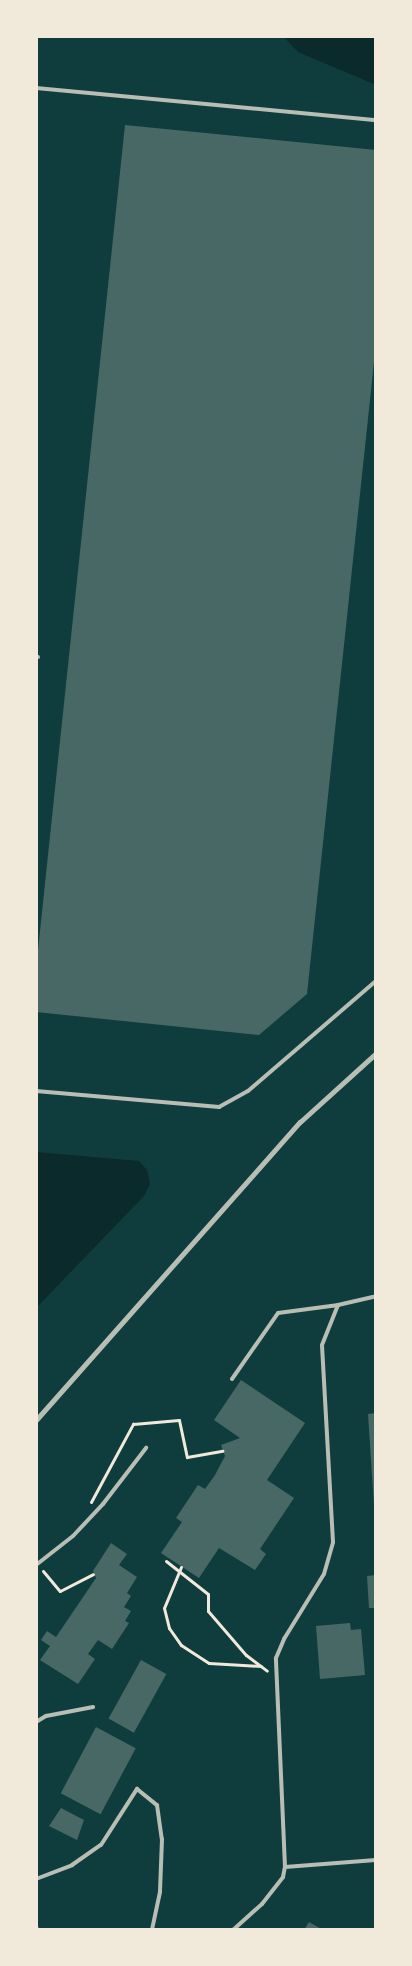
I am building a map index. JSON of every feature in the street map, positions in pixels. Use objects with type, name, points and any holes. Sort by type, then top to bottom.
[{"type":"street","points":[[36,1420],[300,1122],[376,1053]]},
{"type":"lane","points":[[36,88],[376,120]]},
{"type":"lane","points":[[36,1091],[219,1107],[248,1091],[376,981]]},
{"type":"lane","points":[[232,1379],[278,1313],[338,1306],[376,1296]]},
{"type":"lane","points":[[233,1930],[262,1904],[283,1877],[286,1867],[276,1658],[284,1639],[324,1574],[333,1542],[322,1345],[338,1306]]},
{"type":"lane","points":[[36,1565],[72,1536],[103,1504],[146,1448]]},
{"type":"lane","points":[[36,1722],[46,1716],[93,1707]]},
{"type":"lane","points":[[36,1879],[72,1865],[101,1845],[137,1789],[157,1805],[162,1839],[160,1892],[152,1930]]},
{"type":"lane","points":[[286,1867],[376,1860]]},
{"type":"lane","points":[[36,1926],[37,1930]]},
{"type":"path","points":[[166,1561],[180,1568],[208,1594],[208,1611],[246,1655],[278,1679]]},
{"type":"path","points":[[180,1568],[164,1608],[169,1628],[182,1645],[209,1663],[261,1666]]},
{"type":"path","points":[[43,1571],[60,1591],[93,1574]]},
{"type":"water","points":[[283,36],[376,36],[376,85],[298,52]]},
{"type":"water","points":[[36,1152],[139,1161],[147,1170],[150,1184],[144,1196],[36,1308]]},
{"type":"building","points":[[125,125],[376,150],[376,343],[307,994],[259,1035],[36,1012],[36,969]]},
{"type":"building","points":[[241,1380],[305,1423],[267,1480],[294,1498],[260,1549],[266,1554],[255,1570],[219,1548],[199,1578],[161,1553],[182,1522],[176,1518],[198,1485],[205,1489],[215,1475],[225,1456],[221,1445],[240,1438],[214,1420]]},
{"type":"building","points":[[376,1413],[376,1505],[374,1505],[368,1414]]},
{"type":"building","points":[[111,1543],[127,1554],[119,1565],[137,1577],[127,1593],[131,1596],[124,1607],[131,1611],[125,1621],[129,1623],[112,1649],[98,1640],[88,1654],[95,1659],[78,1684],[40,1660],[50,1646],[41,1640],[47,1631],[56,1637],[96,1578],[93,1571]]},
{"type":"building","points":[[376,1575],[376,1608],[369,1608],[367,1576]]},
{"type":"building","points":[[350,1623],[351,1630],[361,1629],[365,1675],[320,1679],[316,1626]]},
{"type":"building","points":[[141,1660],[166,1674],[134,1733],[109,1719]]},
{"type":"building","points":[[96,1727],[136,1748],[101,1814],[61,1793]]},
{"type":"building","points":[[61,1808],[84,1820],[77,1840],[49,1826]]},
{"type":"building","points":[[309,1922],[323,1930],[304,1930]]}]
